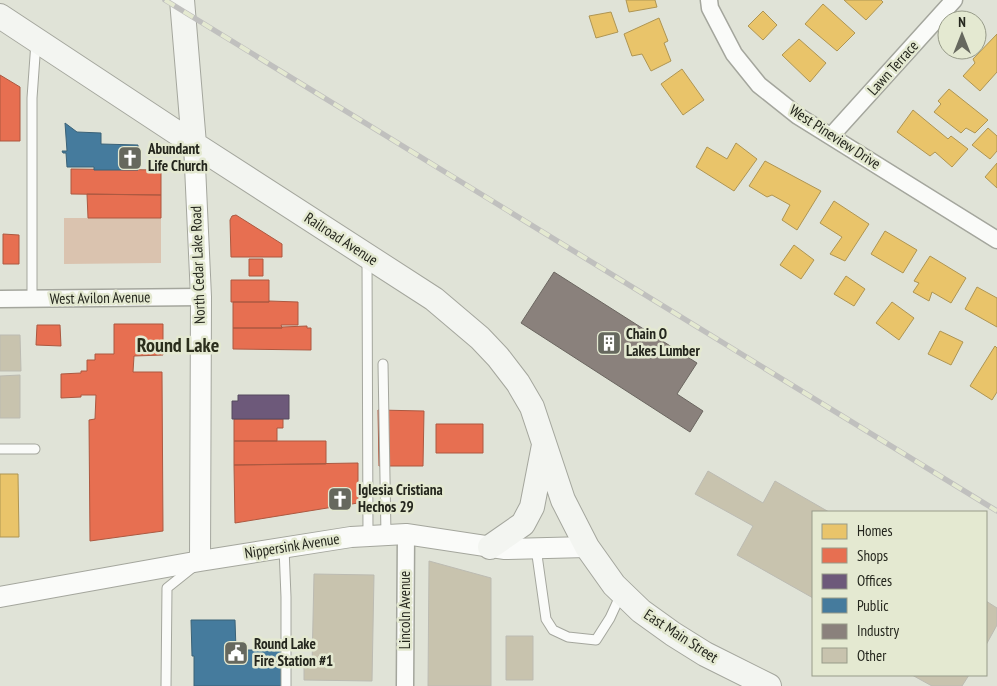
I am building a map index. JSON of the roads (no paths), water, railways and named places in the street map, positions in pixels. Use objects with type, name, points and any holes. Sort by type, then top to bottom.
[{"type":"main road","name":"North Cedar Lake Road","points":[[182,0],[194,144]]},
{"type":"main road","name":"Railroad Avenue","points":[[0,16],[434,299],[480,338],[518,383],[532,408],[563,500],[587,547]]},
{"type":"main road","points":[[490,547],[523,524],[532,507],[544,444]]},
{"type":"main road","name":"East Main Street","points":[[587,547],[614,585],[641,611],[705,654],[769,686]]},
{"type":"street","name":"West Pineview Drive","points":[[709,0],[710,8],[734,54],[759,85],[798,116],[997,240]]},
{"type":"street","name":"Lawn Terrace","points":[[831,136],[954,0]]},
{"type":"street","name":"North Cedar Lake Road","points":[[194,144],[201,297],[200,561]]},
{"type":"street","name":"West Avilon Avenue","points":[[0,299],[201,297]]},
{"type":"street","name":"Nippersink Avenue","points":[[0,597],[200,561],[351,537],[406,534],[505,549],[587,547]]},
{"type":"street","name":"Lincoln Avenue","points":[[405,686],[406,534]]},
{"type":"lane","points":[[32,298],[32,98],[36,39]]},
{"type":"lane","points":[[367,256],[377,536]]},
{"type":"lane","points":[[377,536],[383,364]]},
{"type":"lane","points":[[0,449],[35,448]]},
{"type":"lane","points":[[284,548],[286,686]]},
{"type":"lane","points":[[536,548],[546,619],[553,630],[568,637],[596,640],[610,618],[622,592]]},
{"type":"lane","points":[[166,686],[167,588],[200,561]]},
{"type":"railway","points":[[165,0],[997,511]]},
{"type":"place","name":"Abundant Life Church","points":[[130,158]]},
{"type":"place","name":"Chain O Lakes Lumber","points":[[609,343]]},
{"type":"place","name":"Iglesia Cristiana Hechos 29","points":[[340,499]]},
{"type":"place","name":"Round Lake Fire Station #1","points":[[236,653]]},
{"type":"district","name":"Round Lake","points":[[178,345]]}]
